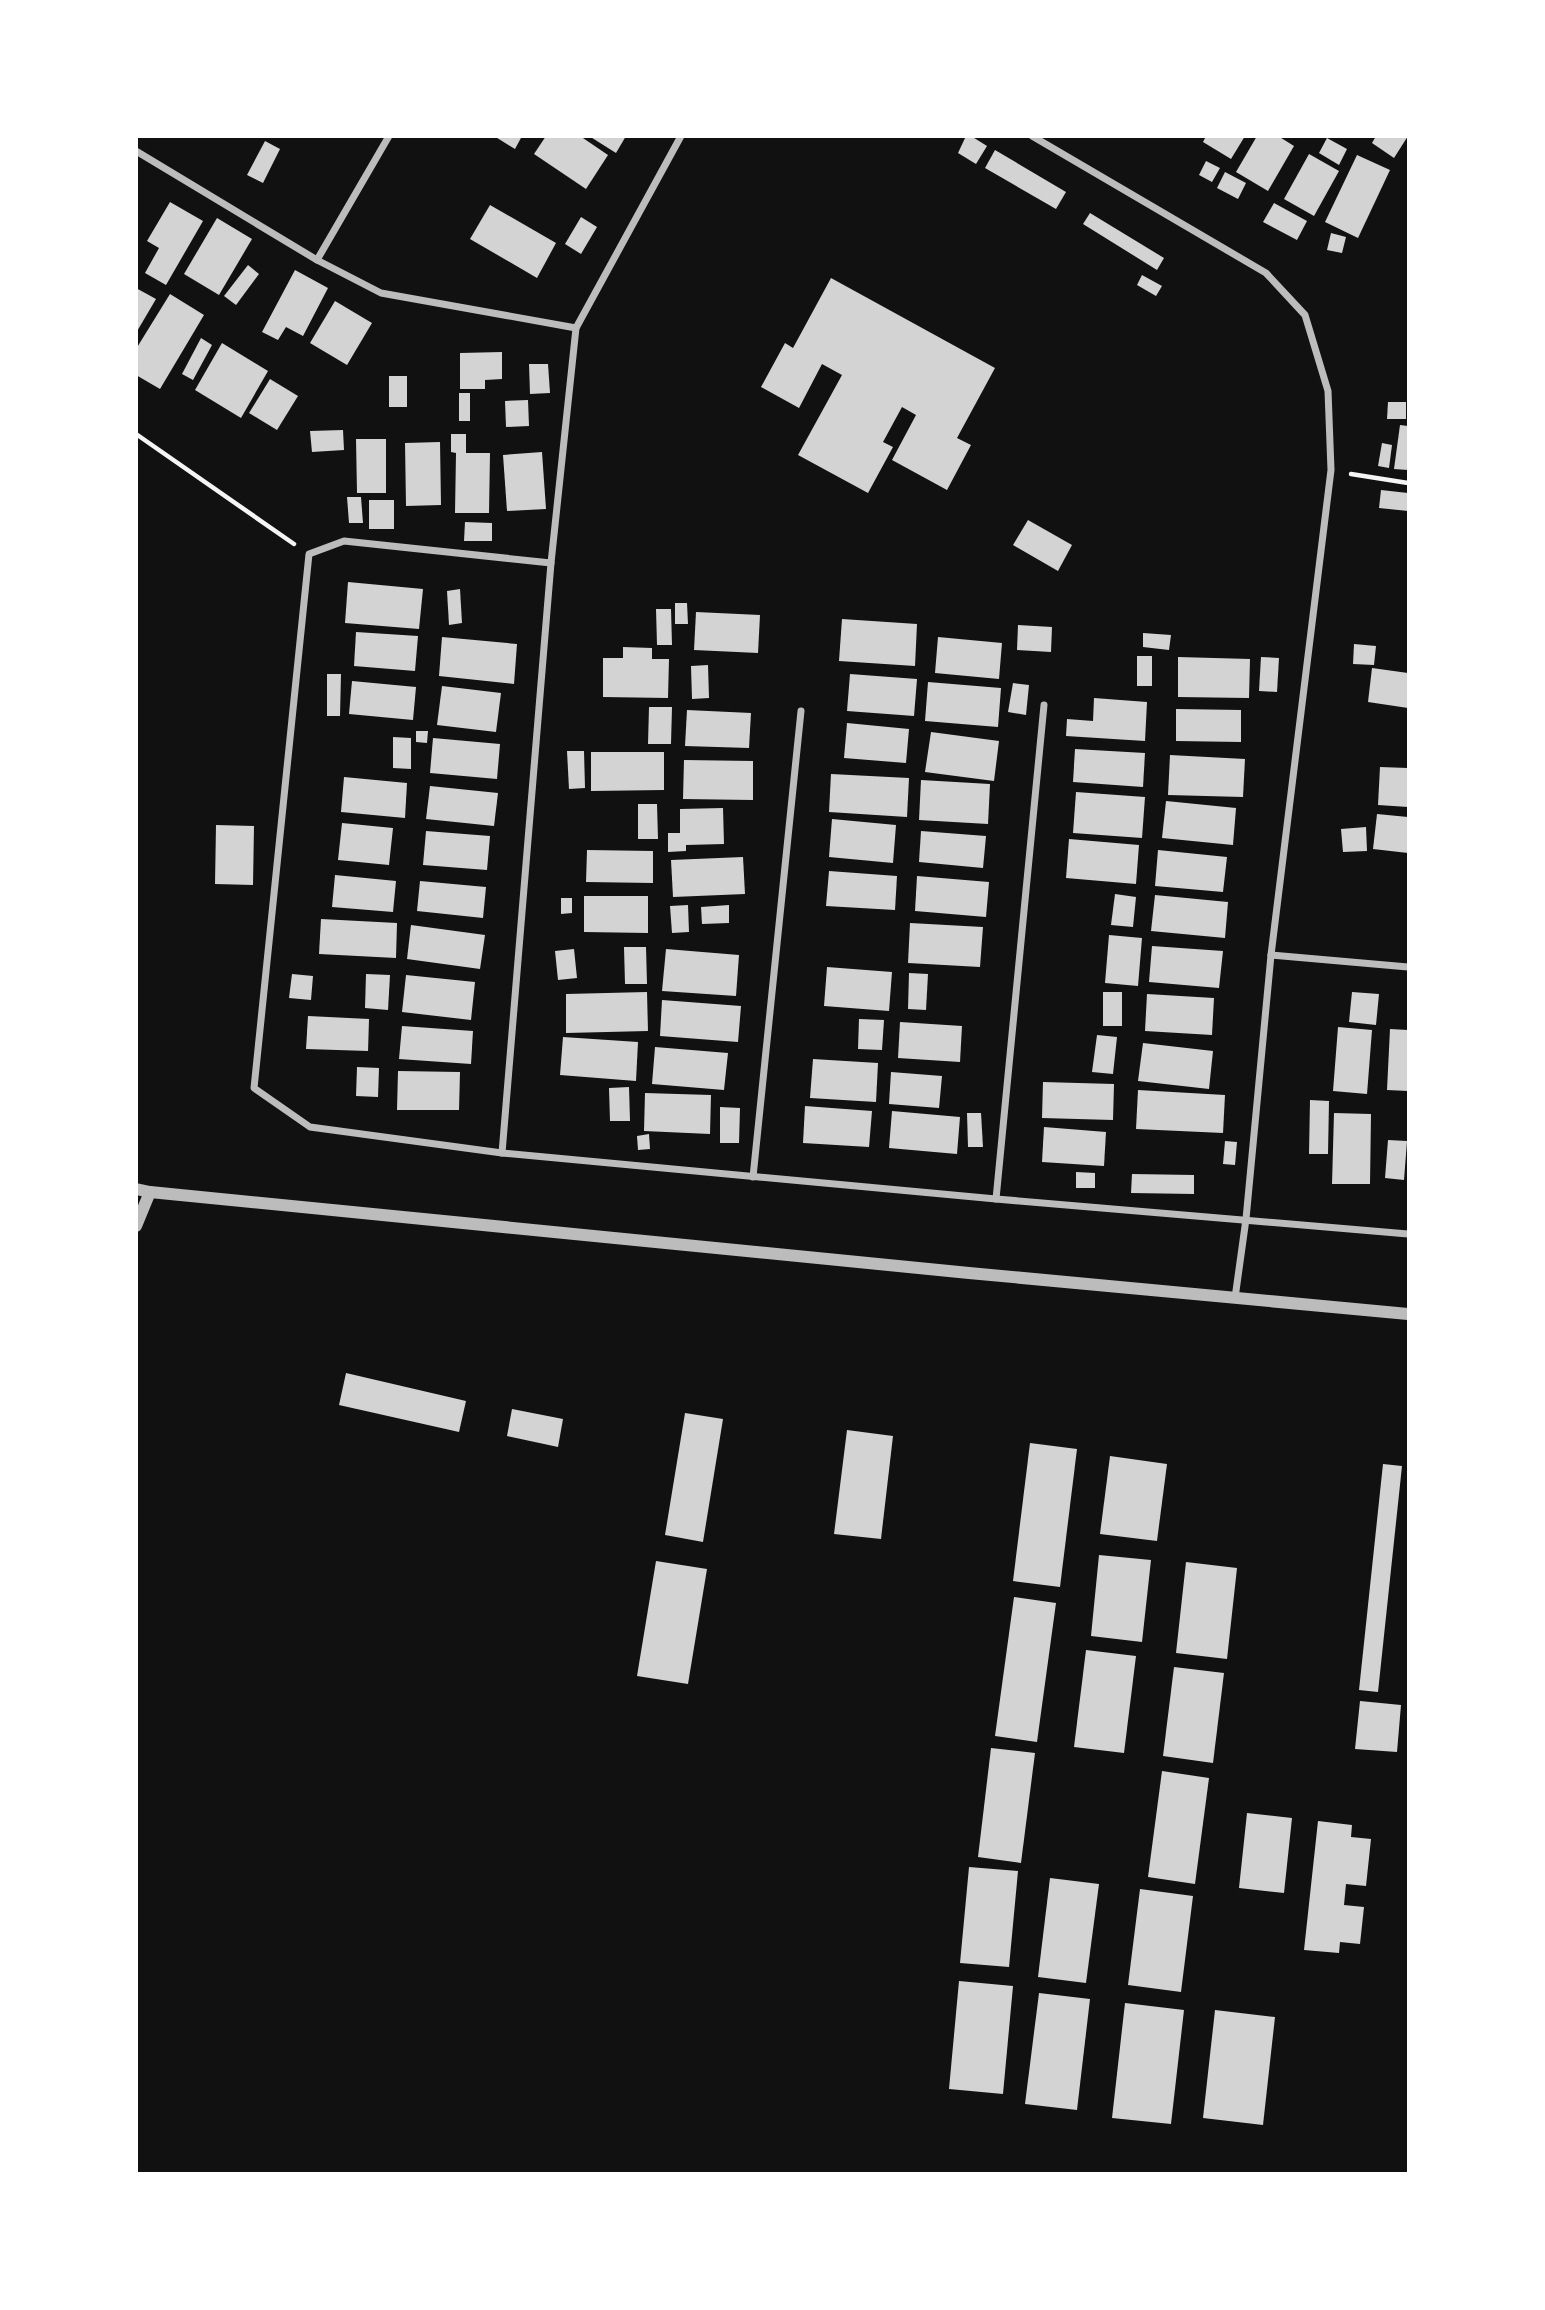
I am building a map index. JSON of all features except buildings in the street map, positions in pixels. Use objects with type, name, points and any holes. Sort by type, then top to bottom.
[{"type":"street","points":[[317,260],[388,136]]},
{"type":"street","points":[[502,1153],[551,564],[576,328],[681,136]]},
{"type":"street","points":[[1032,136],[1266,272],[1305,315],[1328,391],[1331,470],[1271,955],[1246,1219],[1235,1298]]},
{"type":"street","points":[[136,151],[317,260],[381,293],[576,328]]},
{"type":"street","points":[[551,564],[344,541],[309,554],[254,1088],[310,1126],[502,1153],[1409,1234]]},
{"type":"street","points":[[996,1199],[1044,705]]},
{"type":"street","points":[[753,1177],[801,711]]},
{"type":"street","points":[[1271,955],[1409,967]]},
{"type":"street","points":[[136,1189],[1409,1314]]},
{"type":"street","points":[[136,1226],[150,1192]]},
{"type":"path","points":[[136,434],[309,554]]},
{"type":"path","points":[[1331,470],[1409,483]]}]
